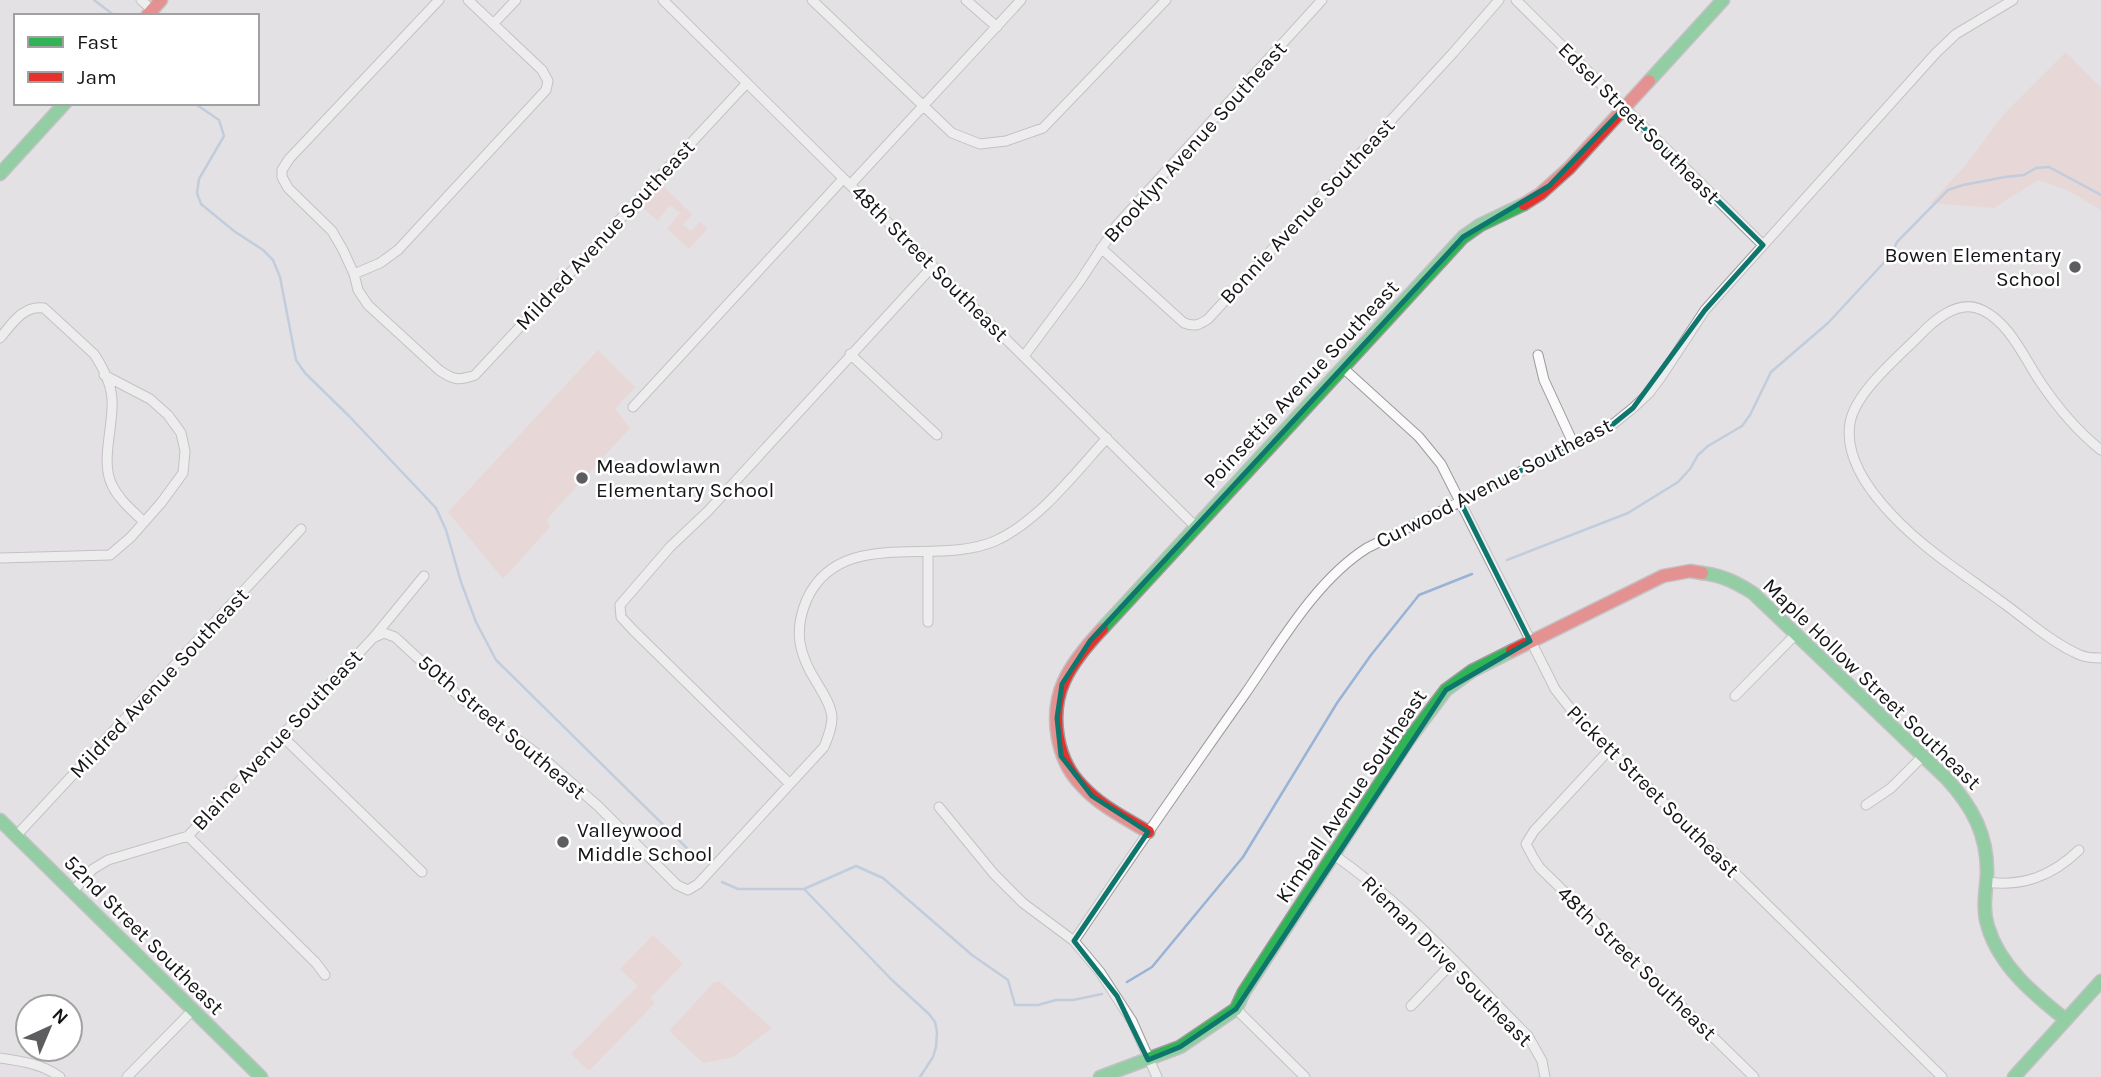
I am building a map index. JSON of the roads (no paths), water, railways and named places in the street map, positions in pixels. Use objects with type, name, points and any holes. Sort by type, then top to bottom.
[{"type":"street","points":[[141,0],[149,13],[161,0]]},
{"type":"street","points":[[439,0],[289,159],[282,170],[282,177],[288,188],[332,231],[354,274],[398,250],[546,90],[548,81],[542,70],[468,0]]},
{"type":"street","points":[[494,23],[516,0]]},
{"type":"street","name":"48th Street Southeast","points":[[663,0],[1196,527]]},
{"type":"street","points":[[812,0],[951,134],[980,144],[1006,141],[1043,128],[1166,0]]},
{"type":"street","points":[[966,0],[997,27]]},
{"type":"street","points":[[632,407],[847,181],[924,106],[1021,0]]},
{"type":"street","name":"Brooklyn Avenue Southeast","points":[[1024,356],[1080,281],[1117,225],[1322,0]]},
{"type":"street","name":"Bonnie Avenue Southeast","points":[[1101,248],[1184,323],[1199,325],[1208,319],[1499,0]]},
{"type":"street","name":"Edsel Street Southeast","points":[[1516,0],[1763,245]]},
{"type":"street","name":"Poinsettia Avenue Southeast","points":[[1148,831],[1092,796],[1068,771],[1061,756],[1057,718],[1062,684],[1090,641],[1463,237],[1474,228],[1536,196],[1549,186],[1723,0]]},
{"type":"street","name":"Curwood Avenue Southeast","points":[[1074,941],[1148,831],[1330,576],[1367,548],[1612,425],[1649,393],[1705,310],[1956,34],[2013,0]]},
{"type":"street","name":"Mildred Avenue Southeast","points":[[354,274],[358,290],[368,305],[439,370],[451,379],[461,380],[475,375],[746,84]]},
{"type":"street","points":[[0,174],[63,105]]},
{"type":"street","points":[[933,266],[708,511],[670,547],[620,605],[621,617],[633,630],[790,784],[824,747],[831,729],[832,714],[824,695],[804,664],[798,637],[802,613],[808,597],[819,581],[832,568],[861,555],[928,552],[992,542],[1017,529],[1049,500],[1107,438]]},
{"type":"street","points":[[0,338],[27,310],[44,308],[85,343],[100,362],[112,396],[107,466],[111,484],[125,504],[144,522]]},
{"type":"street","points":[[2101,450],[2075,427],[2058,407],[1999,322],[1980,308],[1949,311],[1926,328],[1871,385],[1856,406],[1850,423],[1850,442],[1856,464],[1893,516],[1940,557],[2057,643],[2083,657],[2101,658]]},
{"type":"street","points":[[850,354],[937,435]]},
{"type":"street","points":[[1538,355],[1544,380],[1574,445]]},
{"type":"street","name":"Pickett Street Southeast","points":[[1342,367],[1419,437],[1441,464],[1530,641],[1568,707],[1942,1077]]},
{"type":"street","points":[[0,558],[110,555],[131,537],[183,472],[185,451],[181,433],[168,415],[150,399],[104,375]]},
{"type":"street","name":"Mildred Avenue Southeast","points":[[16,836],[301,529]]},
{"type":"street","points":[[928,552],[928,622]]},
{"type":"street","name":"Kimball Avenue Southeast","points":[[1100,1077],[1180,1047],[1236,1009],[1244,992],[1407,742],[1446,690],[1472,671],[1663,576],[1690,571],[1713,574]]},
{"type":"street","name":"Maple Hollow Street Southeast","points":[[1713,574],[1737,582],[1753,593],[1968,804],[1979,824],[1985,846],[1985,910],[1997,948],[2021,980],[2066,1020]]},
{"type":"street","name":"Blaine Avenue Southeast","points":[[73,891],[93,869],[108,860],[188,835],[373,638],[424,576]]},
{"type":"street","name":"50th Street Southeast","points":[[373,638],[384,633],[395,637],[462,699],[543,758],[598,806],[677,885],[688,890],[698,884],[790,784]]},
{"type":"street","points":[[1735,695],[1796,634]]},
{"type":"street","points":[[282,736],[422,873]]},
{"type":"street","name":"48th Street Southeast","points":[[1609,750],[1534,831],[1526,844],[1540,868],[1754,1077]]},
{"type":"street","points":[[1866,805],[1891,788],[1922,757]]},
{"type":"street","points":[[939,807],[994,874],[1023,903],[1074,941],[1117,996],[1132,1021],[1157,1077]]},
{"type":"street","name":"52nd Street Southeast","points":[[0,820],[261,1077]]},
{"type":"street","points":[[188,835],[325,975]]},
{"type":"street","points":[[1986,882],[2015,884],[2036,879],[2055,871],[2079,850]]},
{"type":"street","name":"Rieman Drive Southeast","points":[[1334,855],[1363,875],[1528,1036],[1542,1061],[1545,1077]]},
{"type":"street","points":[[1411,1006],[1454,961]]},
{"type":"street","points":[[2014,1077],[2101,981]]},
{"type":"street","points":[[1236,1009],[1305,1077]]},
{"type":"street","points":[[127,1077],[193,1010]]},
{"type":"street","points":[[0,1058],[24,1061],[54,1072],[60,1077]]},
{"type":"waterway","points":[[94,0],[112,14]]},
{"type":"waterway","points":[[197,105],[219,120],[224,136],[199,179],[197,193],[201,204],[273,260],[280,277],[296,360],[305,373],[436,508],[446,530],[476,622],[496,660],[698,859]]},
{"type":"waterway","points":[[1507,560],[1628,513],[1678,482],[1708,446],[1742,426],[1771,372],[1828,323],[1891,255],[1897,242],[1948,190],[2024,175],[2036,168],[2049,167],[2101,195]]},
{"type":"waterway","points":[[1127,982],[1152,967],[1243,857],[1337,703],[1419,595],[1472,574]]},
{"type":"waterway","points":[[722,882],[738,889],[804,889],[856,866],[883,878],[972,955],[1008,980],[1015,1005],[1038,1005],[1102,994]]},
{"type":"waterway","points":[[804,889],[935,1022],[936,1047],[920,1077]]},
{"type":"place","name":"Bowen Elementary School","points":[[2075,267]]},
{"type":"place","name":"Meadowlawn Elementary School","points":[[582,478]]},
{"type":"place","name":"Valleywood Middle School","points":[[563,842]]}]
